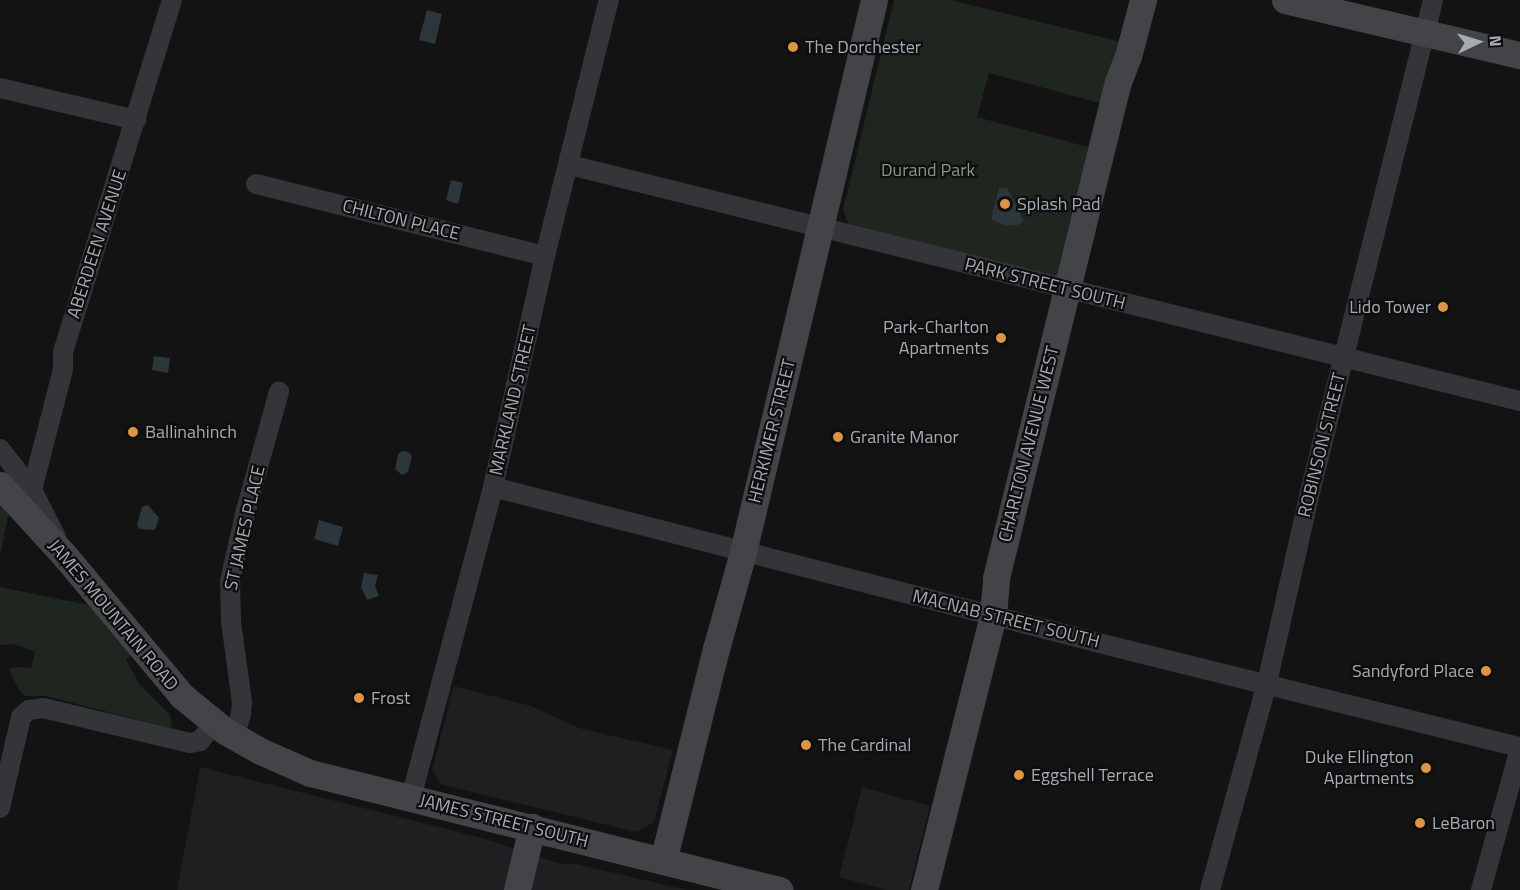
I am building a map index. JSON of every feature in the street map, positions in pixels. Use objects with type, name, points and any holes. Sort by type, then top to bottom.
[{"type":"street","name":"ABERDEEN AVENUE","points":[[32,490],[63,369],[63,352],[172,0]]},
{"type":"street","name":"MARKLAND STREET","points":[[411,798],[492,487],[545,256],[570,165],[609,0]]},
{"type":"street","name":"HERKIMER STREET","points":[[663,861],[716,649],[743,552],[874,0]]},
{"type":"street","name":"CHARLTON AVENUE WEST","points":[[924,890],[993,615],[996,578],[1118,82],[1128,56],[1143,0]]},
{"type":"street","points":[[1285,0],[1520,55]]},
{"type":"street","name":"ROBINSON STREET","points":[[1210,890],[1267,683],[1307,502],[1433,0]]},
{"type":"street","points":[[0,89],[21,91],[136,120]]},
{"type":"street","name":"PARK STREET SOUTH","points":[[570,165],[820,225],[1068,290],[1520,401]]},
{"type":"street","name":"CHILTON PLACE","points":[[256,184],[545,256]]},
{"type":"street","name":"ST JAMES PLACE","points":[[224,730],[241,715],[242,702],[231,622],[230,580],[246,510],[279,392]]},
{"type":"street","points":[[0,448],[32,490],[64,556]]},
{"type":"street","name":"JAMES MOUNTAIN ROAD","points":[[0,485],[64,556],[182,696],[224,730]]},
{"type":"street","name":"MACNAB STREET SOUTH","points":[[492,487],[1520,747]]},
{"type":"street","points":[[0,808],[21,717],[29,710],[43,708],[190,743],[224,730]]},
{"type":"street","name":"JAMES STREET SOUTH","points":[[224,730],[310,773],[780,890]]},
{"type":"street","points":[[1481,890],[1520,747]]},
{"type":"street","points":[[517,890],[532,827]]},
{"type":"shaded area","points":[[427,10],[442,14],[435,44],[419,40]]},
{"type":"shaded area","points":[[451,180],[463,183],[458,204],[446,200]]},
{"type":"shaded area","name":"Splash Pad","points":[[999,188],[1007,188],[1024,221],[1018,225],[1006,226],[991,219]]},
{"type":"shaded area","points":[[154,356],[170,358],[168,373],[152,370]]},
{"type":"shaded area","points":[[402,451],[409,452],[412,457],[408,472],[402,475],[395,469],[398,454]]},
{"type":"shaded area","points":[[148,505],[159,518],[155,530],[139,529],[137,525],[142,507]]},
{"type":"shaded area","points":[[319,520],[343,527],[338,546],[314,539]]},
{"type":"shaded area","points":[[364,573],[378,575],[375,586],[379,596],[367,600],[361,587]]},
{"type":"shaded area","points":[[454,686],[531,706],[579,728],[673,750],[654,822],[636,832],[440,784],[432,771]]},
{"type":"shaded area","points":[[200,767],[482,838],[561,864],[576,864],[687,890],[177,890]]},
{"type":"shaded area","points":[[862,787],[930,806],[909,890],[887,890],[839,877]]},
{"type":"green space","name":"Durand Park","points":[[894,0],[951,0],[1121,42],[1103,104],[989,73],[977,117],[1091,148],[1060,276],[849,226],[843,210]]},
{"type":"green space","points":[[0,503],[9,511],[0,556]]},
{"type":"green space","points":[[0,587],[88,605],[131,655],[126,660],[139,684],[170,715],[172,726],[169,728],[46,696],[25,696],[19,690],[9,669],[31,668],[35,652],[14,644],[0,645]]},
{"type":"place","name":"The Dorchester","points":[[793,47]]},
{"type":"place","name":"Splash Pad","points":[[1005,204]]},
{"type":"place","name":"Lido Tower","points":[[1443,307]]},
{"type":"place","name":"Park-Charlton Apartments","points":[[1001,338]]},
{"type":"place","name":"Ballinahinch","points":[[133,432]]},
{"type":"place","name":"Granite Manor","points":[[838,437]]},
{"type":"place","name":"Sandyford Place","points":[[1486,671]]},
{"type":"place","name":"Frost","points":[[359,698]]},
{"type":"place","name":"The Cardinal","points":[[806,745]]},
{"type":"place","name":"Duke Ellington Apartments","points":[[1426,768]]},
{"type":"place","name":"Eggshell Terrace","points":[[1019,775]]},
{"type":"place","name":"LeBaron","points":[[1420,823]]}]
